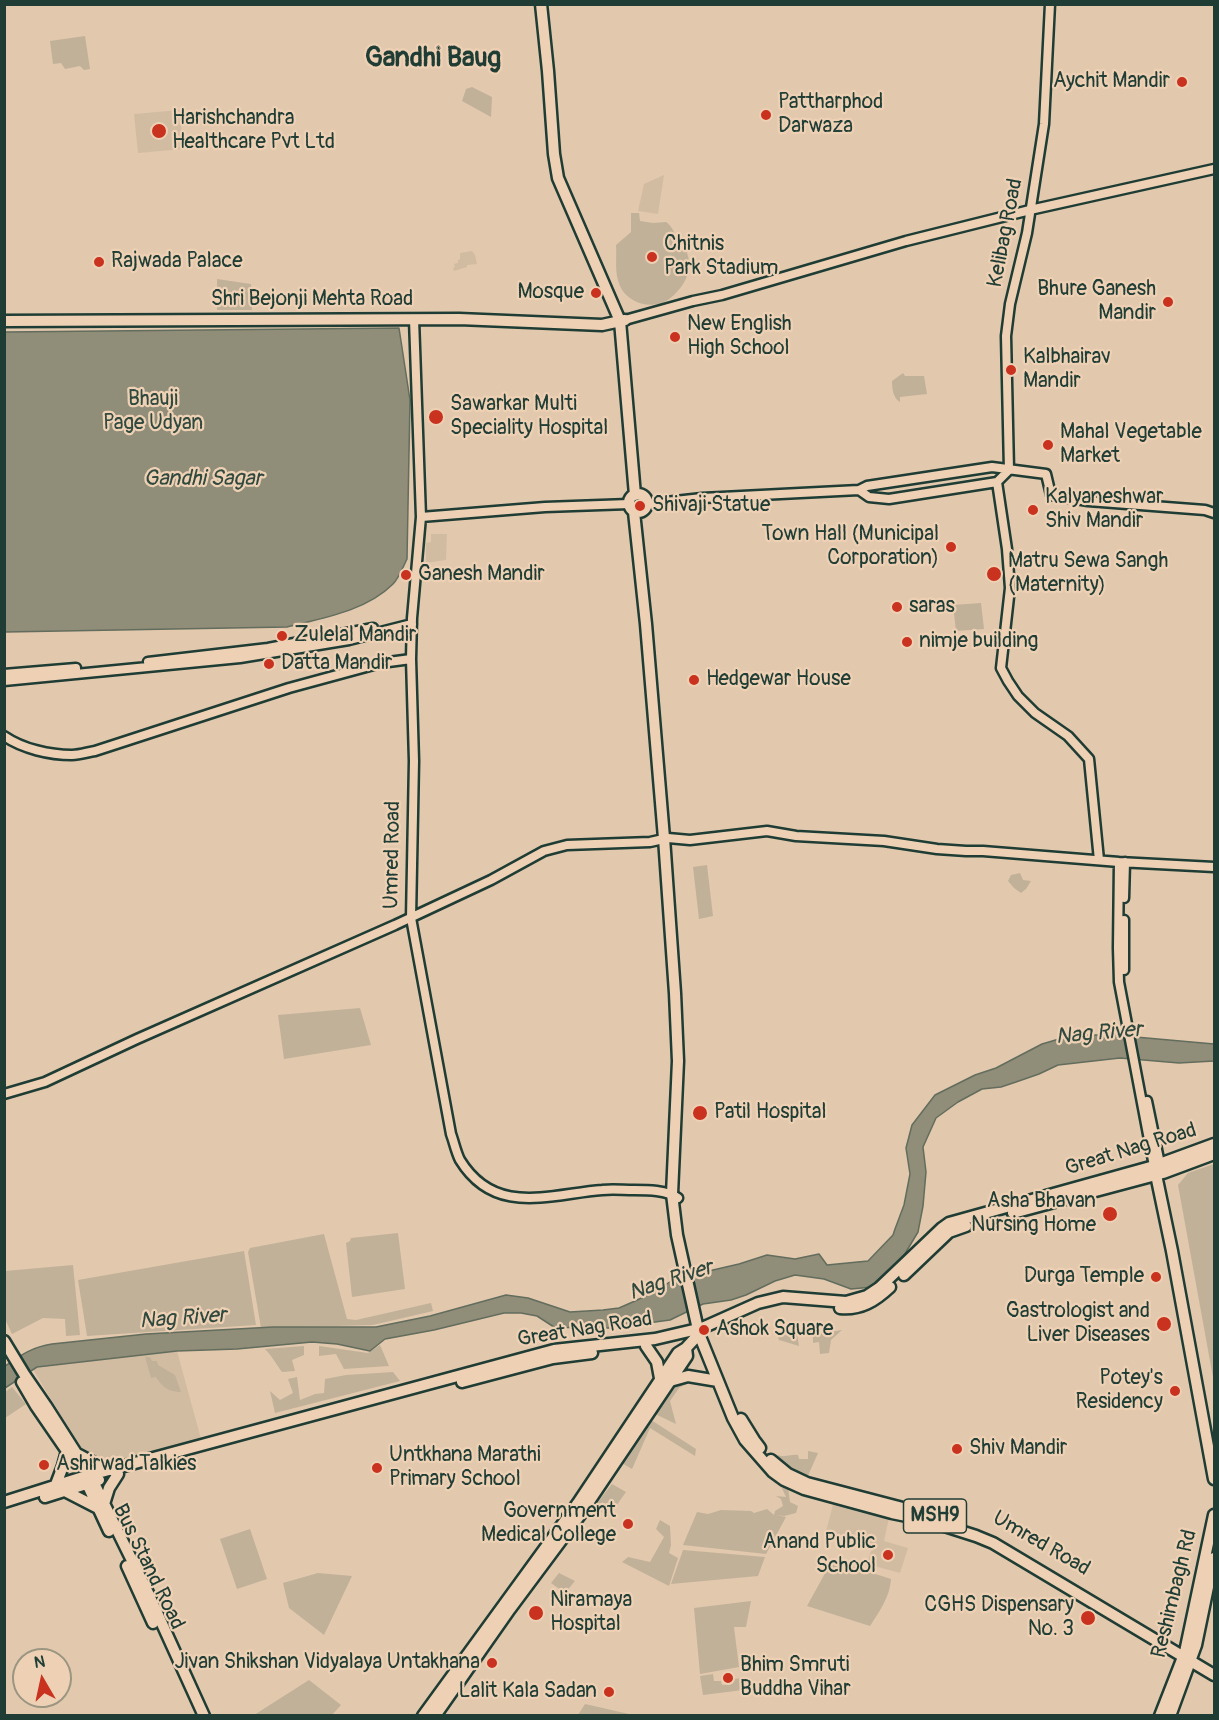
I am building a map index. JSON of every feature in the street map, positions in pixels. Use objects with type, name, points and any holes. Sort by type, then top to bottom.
[{"type":"main road","points":[[541,4],[546,12],[548,71],[558,178],[623,321],[636,504],[666,838],[678,1061],[675,1196],[680,1236],[697,1315],[718,1381],[745,1440],[773,1472],[799,1487],[896,1510],[993,1543],[1155,1636],[1215,1675]]},
{"type":"main road","name":"Shri Bejonji Mehta Road","points":[[4,321],[459,319],[602,325],[623,321]]},
{"type":"main road","points":[[636,504],[645,510],[648,504]]},
{"type":"main road","name":"Great Nag Road","points":[[1158,1169],[1215,1144]]},
{"type":"main road","name":"Great Nag Road","points":[[4,1509],[88,1479],[553,1358],[676,1341],[758,1303],[773,1299],[794,1297],[846,1302],[867,1296],[879,1288],[950,1223],[1215,1154]]},
{"type":"main road","points":[[1158,1169],[1182,1264],[1215,1439]]},
{"type":"main road","points":[[1158,1169],[1215,1479]]},
{"type":"main road","points":[[435,1716],[580,1515],[665,1379],[678,1353],[686,1348],[701,1331]]},
{"type":"main road","name":"Great Nag Road","points":[[115,1472],[554,1350],[655,1339],[701,1331]]},
{"type":"main road","name":"MSH9","points":[[701,1331],[739,1415],[754,1440],[774,1464],[807,1483],[896,1510]]},
{"type":"main road","name":"Bus Stand Road","points":[[4,1341],[36,1406],[72,1452],[88,1479],[196,1716]]},
{"type":"main road","points":[[646,1346],[665,1379]]},
{"type":"main road","points":[[423,1716],[665,1379],[688,1376],[718,1381]]},
{"type":"main road","points":[[101,1506],[115,1472],[72,1452],[60,1489],[101,1506],[149,1595],[204,1716]]},
{"type":"main road","name":"Great Nag Road","points":[[4,1502],[60,1489]]},
{"type":"main road","name":"Reshimbagh Rd","points":[[1160,1716],[1188,1656],[1215,1515]]},
{"type":"main road","points":[[1170,1716],[1215,1558]]},
{"type":"main road","points":[[1188,1656],[1215,1669]]},
{"type":"street","name":"Kelibag Road","points":[[1009,470],[1006,336],[1010,304],[1027,232],[1044,120],[1050,4]]},
{"type":"street","points":[[623,321],[693,300],[722,295],[906,241],[1030,210],[1215,169]]},
{"type":"street","name":"Umred Road","points":[[414,319],[421,517],[411,659],[414,760],[411,918],[451,1134],[460,1159],[478,1181],[494,1191],[510,1196],[530,1199],[550,1198],[601,1190],[641,1190],[675,1196]]},
{"type":"street","points":[[648,504],[702,498],[859,490],[867,486],[992,467],[1046,474],[1051,495],[1088,501],[1205,510],[1215,513]]},
{"type":"street","points":[[859,490],[869,497],[889,500],[997,482],[1009,470]]},
{"type":"street","points":[[997,482],[1010,588],[1001,668],[1018,696],[1035,712],[1068,736],[1089,759],[1099,860]]},
{"type":"street","points":[[421,517],[545,507],[636,504]]},
{"type":"street","points":[[4,674],[268,648],[412,621]]},
{"type":"street","points":[[4,681],[285,652],[349,640],[412,621]]},
{"type":"street","points":[[4,736],[48,753],[74,755],[95,751],[288,688],[381,663],[411,659]]},
{"type":"street","points":[[4,1094],[45,1082],[411,918],[491,880],[544,851],[567,845],[650,842],[666,838],[690,840],[767,831],[796,836],[884,841],[962,851],[1215,867]]},
{"type":"street","points":[[1122,862],[1118,970],[1158,1169]]},
{"type":"shaded area","points":[[85,36],[90,69],[84,70],[80,66],[65,69],[61,63],[53,64],[50,41]]},
{"type":"shaded area","points":[[472,87],[492,97],[491,117],[462,101],[466,89]]},
{"type":"shaded area","name":"Harishchandra Healthcare Pvt Ltd","points":[[180,110],[183,149],[138,153],[134,114]]},
{"type":"shaded area","points":[[664,175],[658,214],[638,211],[644,184]]},
{"type":"shaded area","name":"Chitnis Park Stadium","points":[[631,213],[639,213],[640,221],[666,222],[687,254],[689,267],[686,279],[669,299],[658,304],[651,305],[633,300],[623,292],[618,281],[616,245],[631,232]]},
{"type":"shaded area","points":[[472,251],[477,264],[467,265],[467,267],[454,271],[454,264],[458,263],[460,253]]},
{"type":"shaded area","points":[[217,279],[251,284],[252,310],[217,310]]},
{"type":"shaded area","points":[[903,373],[905,376],[924,376],[927,394],[900,397],[900,402],[893,393],[892,381]]},
{"type":"shaded area","points":[[431,534],[447,534],[446,560],[426,563],[426,543],[431,542]]},
{"type":"shaded area","points":[[981,603],[984,629],[956,631],[953,605]]},
{"type":"shaded area","points":[[707,865],[713,916],[699,919],[693,867]]},
{"type":"shaded area","points":[[1020,873],[1023,880],[1031,881],[1021,893],[1008,881],[1011,875]]},
{"type":"shaded area","points":[[360,1008],[371,1045],[284,1059],[278,1015]]},
{"type":"shaded area","points":[[1214,1164],[1214,1383],[1178,1185],[1188,1173]]},
{"type":"shaded area","points":[[398,1233],[405,1289],[352,1297],[346,1243],[351,1238]]},
{"type":"shaded area","points":[[324,1234],[347,1319],[356,1320],[431,1303],[433,1311],[373,1325],[261,1328],[248,1252],[250,1248]]},
{"type":"shaded area","points":[[244,1251],[256,1325],[87,1336],[78,1280]]},
{"type":"shaded area","points":[[73,1265],[80,1335],[66,1336],[65,1319],[43,1318],[12,1334],[5,1319],[5,1271]]},
{"type":"shaded area","points":[[789,1327],[791,1334],[797,1334],[799,1346],[779,1340],[775,1330]]},
{"type":"shaded area","points":[[842,1330],[831,1340],[829,1353],[820,1354],[819,1342],[813,1343],[813,1335]]},
{"type":"shaded area","points":[[380,1345],[389,1366],[344,1369],[336,1354],[319,1356],[319,1346],[368,1353]]},
{"type":"shaded area","points":[[304,1346],[304,1355],[292,1360],[295,1371],[282,1372],[265,1349]]},
{"type":"shaded area","points":[[177,1351],[201,1439],[112,1461],[98,1458],[85,1451],[76,1442],[33,1369],[36,1367]]},
{"type":"shaded area","points":[[145,1357],[157,1361],[158,1365],[175,1375],[181,1392],[166,1388],[156,1377],[151,1378]]},
{"type":"shaded area","points":[[393,1372],[400,1381],[275,1413],[270,1391],[280,1400],[293,1393],[288,1379],[297,1377],[300,1400],[324,1393],[325,1379],[346,1375]]},
{"type":"shaded area","points":[[688,1378],[691,1381],[679,1388],[670,1401],[676,1424],[653,1413],[671,1383]]},
{"type":"shaded area","points":[[12,1387],[26,1404],[5,1418],[5,1392]]},
{"type":"shaded area","points":[[648,1418],[696,1449],[695,1456],[650,1428],[632,1469],[620,1462]]},
{"type":"shaded area","points":[[808,1451],[818,1453],[807,1478],[776,1460],[778,1455],[798,1455],[799,1459],[808,1459]]},
{"type":"shaded area","points":[[612,1484],[626,1492],[609,1516],[593,1508]]},
{"type":"shaded area","points":[[780,1484],[788,1487],[790,1502],[798,1506],[796,1513],[776,1515],[786,1517],[766,1554],[683,1545],[697,1512],[708,1514],[721,1510],[754,1513],[767,1509],[774,1515],[775,1511],[783,1506],[781,1499],[776,1496],[786,1497]]},
{"type":"shaded area","points":[[834,1501],[889,1518],[884,1541],[908,1548],[900,1573],[867,1564],[872,1548],[826,1531]]},
{"type":"shaded area","points":[[660,1520],[670,1526],[669,1553],[678,1558],[669,1586],[622,1562],[628,1557],[650,1562],[664,1537],[656,1529]]},
{"type":"shaded area","points":[[250,1529],[267,1579],[237,1589],[220,1539]]},
{"type":"shaded area","points":[[683,1550],[765,1557],[758,1576],[671,1584]]},
{"type":"shaded area","points":[[838,1562],[891,1579],[886,1598],[870,1626],[807,1606],[829,1566]]},
{"type":"shaded area","points":[[318,1573],[352,1576],[324,1635],[289,1608],[283,1583]]},
{"type":"shaded area","points":[[559,1573],[575,1581],[565,1593],[551,1583]]},
{"type":"shaded area","points":[[751,1601],[746,1627],[734,1627],[739,1667],[700,1674],[694,1608]]},
{"type":"shaded area","points":[[713,1674],[714,1681],[721,1681],[722,1685],[732,1684],[735,1679],[741,1678],[743,1690],[703,1695],[700,1676]]},
{"type":"shaded area","points":[[309,1680],[341,1705],[332,1715],[254,1715]]},
{"type":"shaded area","points":[[585,1704],[629,1714],[629,1715],[578,1715]]},
{"type":"water","name":"Gandhi Sagar","points":[[399,328],[410,400],[407,559],[395,582],[382,593],[357,607],[329,617],[287,627],[5,632],[5,332]]},
{"type":"water","points":[[1089,1035],[1214,1044],[1214,1061],[1179,1063],[1120,1058],[1058,1065],[1001,1087],[982,1089],[958,1102],[936,1118],[923,1147],[926,1172],[918,1232],[900,1262],[873,1287],[851,1289],[824,1279],[795,1275],[731,1300],[703,1304],[670,1320],[610,1328],[554,1327],[537,1316],[504,1313],[385,1339],[370,1351],[337,1344],[312,1342],[237,1349],[177,1351],[37,1367],[5,1388],[5,1366],[33,1349],[45,1345],[146,1334],[273,1327],[376,1327],[430,1316],[506,1295],[528,1298],[570,1312],[603,1310],[619,1308],[658,1290],[674,1279],[767,1255],[795,1259],[819,1254],[827,1265],[868,1261],[893,1235],[904,1205],[910,1174],[906,1148],[912,1125],[935,1095],[975,1075],[996,1068],[1042,1044]]},
{"type":"place","name":"Aychit Mandir","points":[[1182,82]]},
{"type":"place","name":"Pattharphod Darwaza","points":[[766,115]]},
{"type":"place","name":"Harishchandra Healthcare Pvt Ltd","points":[[159,131]]},
{"type":"place","name":"Chitnis Park Stadium","points":[[652,257]]},
{"type":"place","name":"Rajwada Palace","points":[[99,262]]},
{"type":"place","name":"Mosque","points":[[596,293]]},
{"type":"place","name":"Bhure Ganesh Mandir","points":[[1168,302]]},
{"type":"place","name":"New English High School","points":[[675,337]]},
{"type":"place","name":"Kalbhairav Mandir","points":[[1011,370]]},
{"type":"place","name":"Sawarkar Multi Speciality Hospital","points":[[436,417]]},
{"type":"place","name":"Mahal Vegetable Market","points":[[1048,445]]},
{"type":"place","name":"Shivaji Statue","points":[[640,506]]},
{"type":"place","name":"Kalyaneshwar Shiv Mandir","points":[[1033,510]]},
{"type":"place","name":"Town Hall (Municipal Corporation)","points":[[951,547]]},
{"type":"place","name":"Matru Sewa Sangh (Maternity)","points":[[994,574]]},
{"type":"place","name":"Ganesh Mandir","points":[[406,575]]},
{"type":"place","name":"saras","points":[[897,607]]},
{"type":"place","name":"Zulelal Mandir","points":[[282,636]]},
{"type":"place","name":"nimje building","points":[[907,642]]},
{"type":"place","name":"Datta Mandir","points":[[269,664]]},
{"type":"place","name":"Hedgewar House","points":[[694,680]]},
{"type":"place","name":"Patil Hospital","points":[[700,1113]]},
{"type":"place","name":"Asha Bhavan Nursing Home","points":[[1110,1214]]},
{"type":"place","name":"Durga Temple","points":[[1156,1277]]},
{"type":"place","name":"Gastrologist and Liver Diseases","points":[[1164,1324]]},
{"type":"place","name":"Ashok Square","points":[[704,1330]]},
{"type":"place","name":"Potey's Residency","points":[[1175,1391]]},
{"type":"place","name":"Shiv Mandir","points":[[957,1449]]},
{"type":"place","name":"Ashirwad Talkies","points":[[44,1465]]},
{"type":"place","name":"Untkhana Marathi Primary School","points":[[377,1468]]},
{"type":"place","name":"Government Medical College","points":[[628,1524]]},
{"type":"place","name":"Anand Public School","points":[[888,1555]]},
{"type":"place","name":"Niramaya Hospital","points":[[536,1613]]},
{"type":"place","name":"CGHS Dispensary No. 3","points":[[1088,1618]]},
{"type":"place","name":"Jivan Shikshan Vidyalaya Untakhana","points":[[492,1663]]},
{"type":"place","name":"Bhim Smruti Buddha Vihar","points":[[728,1678]]},
{"type":"place","name":"Lalit Kala Sadan","points":[[609,1692]]},
{"type":"district","name":"Gandhi Baug","points":[[433,59]]},
{"type":"park label","name":"Bhauji Page Udyan","points":[[153,412]]},
{"type":"water label","name":"Nag River","points":[[1099,1034]]},
{"type":"water label","name":"Nag River","points":[[671,1281]]},
{"type":"water label","name":"Nag River","points":[[183,1319]]}]
